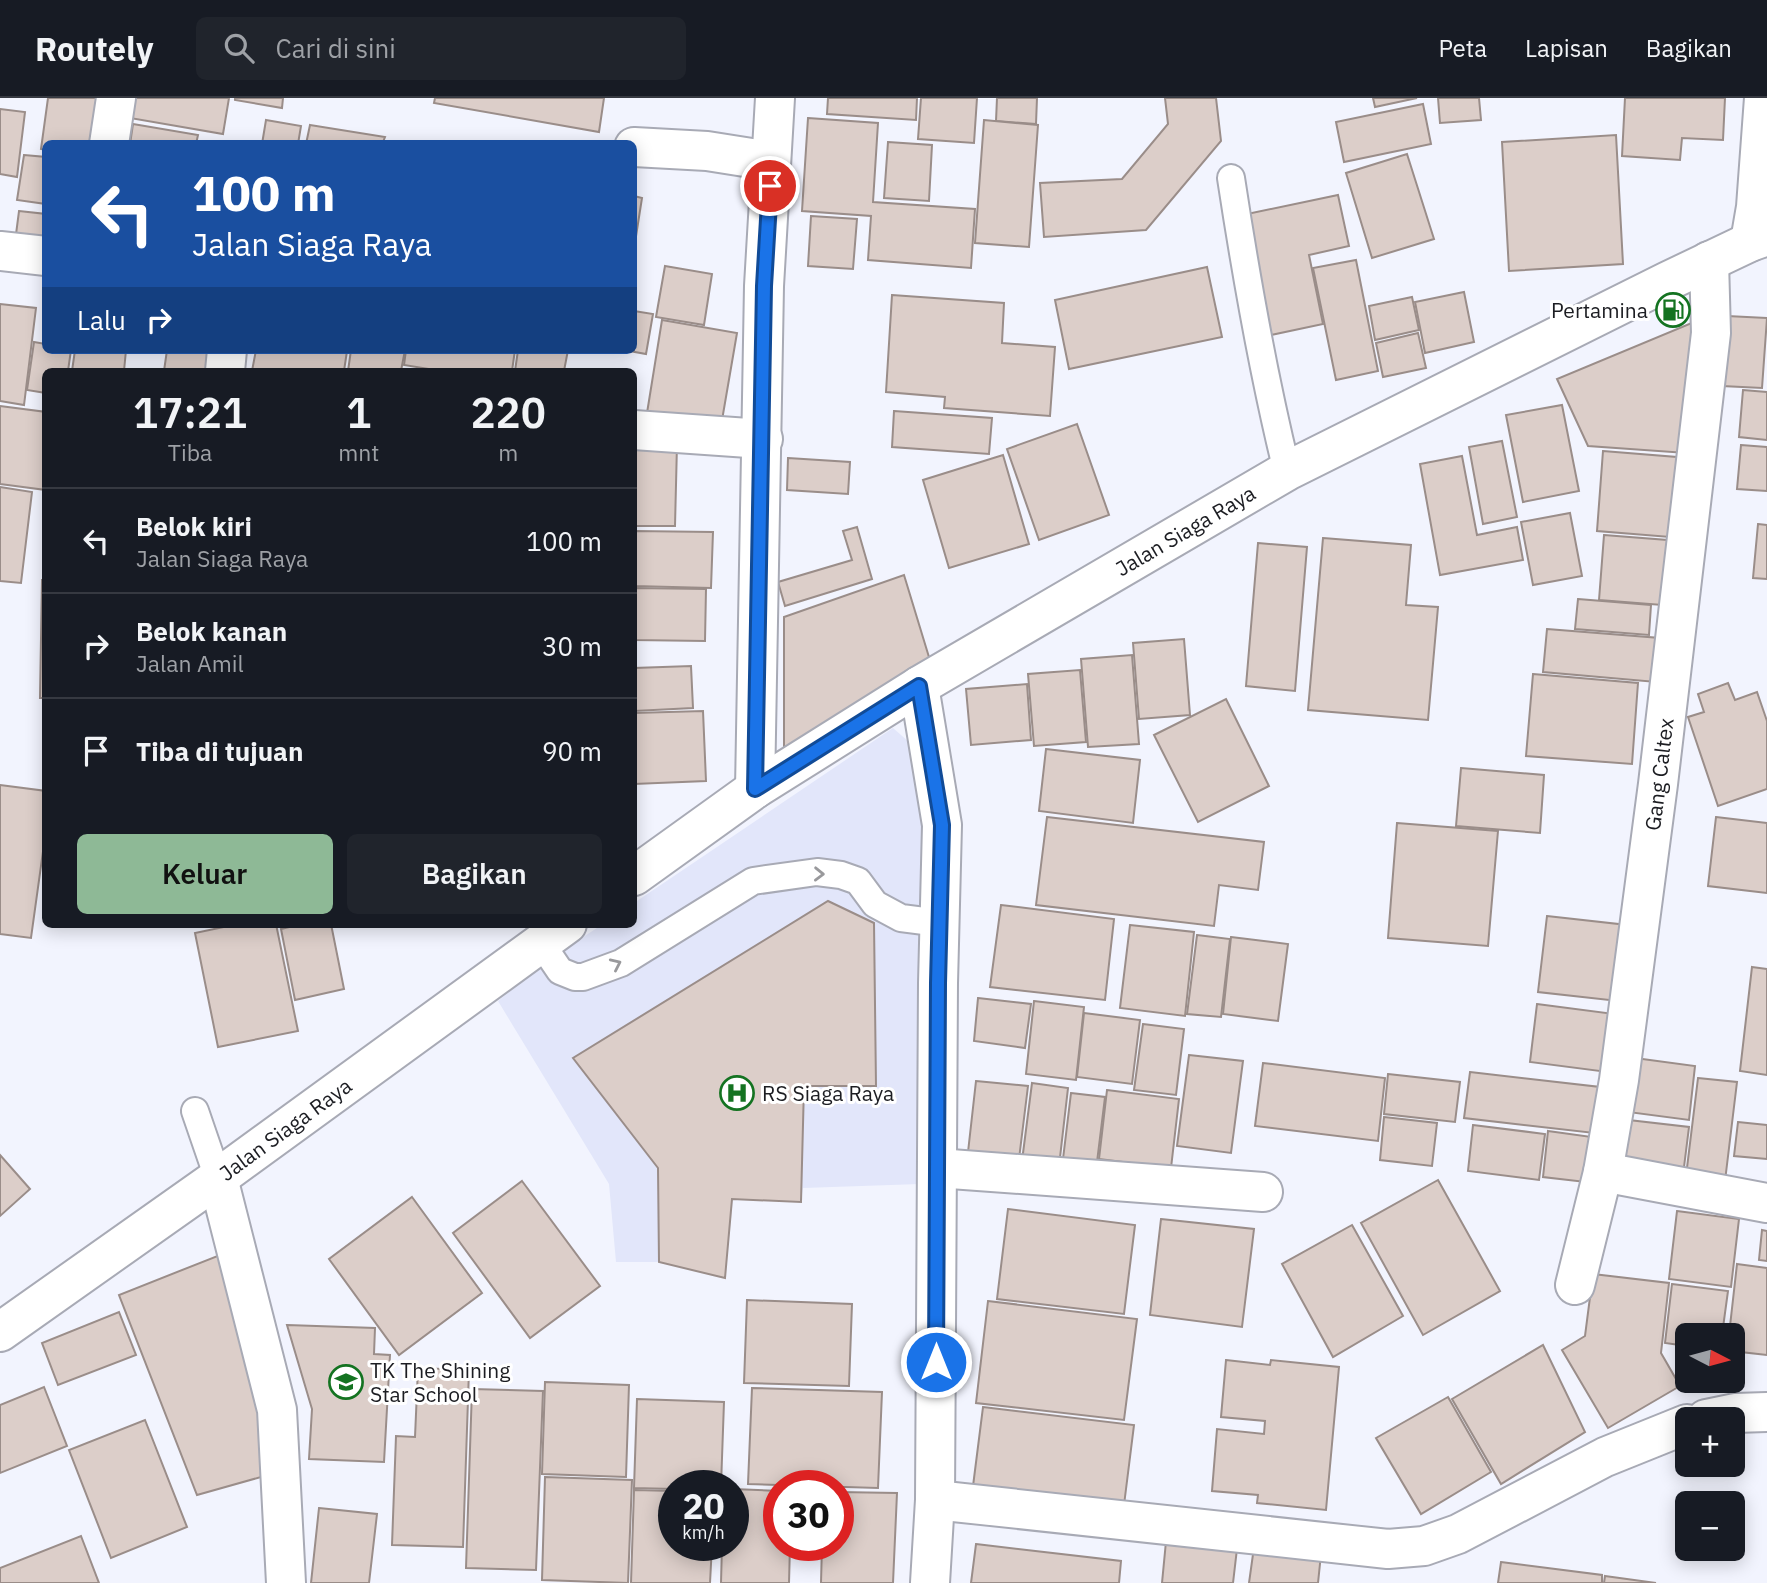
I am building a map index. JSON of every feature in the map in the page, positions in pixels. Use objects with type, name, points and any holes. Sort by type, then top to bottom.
[{"type":"street","points":[[110,140],[116,98]]},
{"type":"street","points":[[755,789],[764,286],[775,98]]},
{"type":"street","points":[[1758,239],[1756,207],[1764,98]]},
{"type":"street","points":[[637,147],[707,151],[771,161]]},
{"type":"street","name":"Jalan Siaga Raya","points":[[637,874],[755,789],[919,686],[1287,471],[1758,239]]},
{"type":"street","points":[[0,251],[42,256]]},
{"type":"street","name":"Gang Caltex","points":[[1575,1285],[1604,1172],[1619,1080],[1658,784],[1711,333],[1709,261]]},
{"type":"street","points":[[637,430],[763,439]]},
{"type":"street","points":[[919,686],[942,825],[935,1500],[930,1583]]},
{"type":"street","name":"Jalan Siaga Raya","points":[[0,1332],[218,1178],[554,934]]},
{"type":"street","points":[[937,1168],[1263,1192]]},
{"type":"street","points":[[1604,1172],[1767,1203]]},
{"type":"street","points":[[218,1178],[277,1409],[286,1583]]},
{"type":"street","points":[[1745,1413],[1767,1412]]},
{"type":"street","points":[[935,1500],[1388,1549],[1424,1546],[1458,1534],[1605,1457],[1675,1429]]},
{"type":"lane","points":[[1231,178],[1267,386],[1287,471]]},
{"type":"lane","points":[[554,934],[560,971],[583,977],[621,963],[753,881],[817,872],[841,875],[858,881],[875,904],[901,918],[940,923]]},
{"type":"lane","points":[[195,1111],[218,1178]]},
{"type":"shaded area","name":"RS Siaga Raya","points":[[893,728],[925,756],[920,1184],[803,1188],[801,1202],[733,1199],[725,1278],[659,1262],[616,1262],[609,1184],[498,1001],[541,965],[597,928],[637,928],[637,901]]},
{"type":"building","points":[[48,98],[108,98],[103,140],[42,140]]},
{"type":"building","points":[[133,98],[229,98],[223,134],[130,118]]},
{"type":"building","points":[[283,98],[282,108],[235,100]]},
{"type":"building","points":[[435,98],[604,98],[599,132],[434,103]]},
{"type":"building","points":[[828,98],[917,98],[916,120],[827,114]]},
{"type":"building","points":[[921,98],[977,98],[974,143],[918,139]]},
{"type":"building","points":[[997,98],[1037,98],[1036,124],[996,121]]},
{"type":"building","points":[[1165,98],[1216,98],[1221,141],[1146,230],[1044,237],[1040,183],[1122,179],[1168,124]]},
{"type":"building","points":[[1373,98],[1417,98],[1375,107]]},
{"type":"building","points":[[1438,98],[1479,98],[1481,120],[1440,123]]},
{"type":"building","points":[[1625,98],[1725,98],[1723,140],[1682,138],[1680,160],[1622,156]]},
{"type":"building","points":[[1423,104],[1431,144],[1344,162],[1336,122]]},
{"type":"building","points":[[0,109],[25,112],[17,177],[0,174]]},
{"type":"building","points":[[808,118],[878,123],[873,202],[975,209],[971,268],[868,260],[871,216],[802,211]]},
{"type":"building","points":[[266,120],[301,126],[299,140],[263,140]]},
{"type":"building","points":[[984,120],[1038,125],[1029,247],[975,243]]},
{"type":"building","points":[[133,124],[198,135],[197,140],[131,140]]},
{"type":"building","points":[[310,125],[385,137],[384,140],[307,140]]},
{"type":"building","points":[[1616,135],[1623,264],[1509,271],[1502,142]]},
{"type":"building","points":[[888,142],[932,145],[929,201],[884,198]]},
{"type":"building","points":[[1407,154],[1434,239],[1372,258],[1346,173]]},
{"type":"building","points":[[24,155],[42,157],[42,203],[17,200]]},
{"type":"building","points":[[1338,195],[1349,246],[1309,255],[1323,324],[1271,335],[1247,214]]},
{"type":"building","points":[[637,197],[642,198],[637,230]]},
{"type":"building","points":[[19,211],[42,214],[42,245],[15,242]]},
{"type":"building","points":[[811,216],[857,219],[853,269],[808,266]]},
{"type":"building","points":[[1356,260],[1378,371],[1336,380],[1313,268]]},
{"type":"building","points":[[665,266],[712,274],[704,325],[656,317]]},
{"type":"building","points":[[1207,267],[1222,337],[1069,369],[1055,300]]},
{"type":"building","points":[[1464,292],[1474,342],[1425,353],[1415,302]]},
{"type":"building","points":[[892,295],[1004,303],[1002,343],[1055,347],[1050,416],[944,408],[945,397],[886,392]]},
{"type":"building","points":[[1412,297],[1419,330],[1375,340],[1369,306]]},
{"type":"building","name":"Pertamina","points":[[1680,302],[1682,310],[1666,316],[1663,309]]},
{"type":"building","points":[[0,304],[36,308],[24,405],[0,401]]},
{"type":"building","points":[[637,311],[653,314],[646,354],[637,352]]},
{"type":"building","points":[[1727,316],[1767,318],[1762,388],[1722,386]]},
{"type":"building","points":[[662,320],[737,333],[721,426],[647,413]]},
{"type":"building","points":[[1694,322],[1686,453],[1588,446],[1557,379]]},
{"type":"building","points":[[1418,333],[1426,368],[1383,377],[1376,343]]},
{"type":"building","points":[[34,342],[42,343],[42,354],[70,354],[68,368],[42,368],[42,392],[27,390]]},
{"type":"building","points":[[74,354],[126,354],[124,368],[72,368]]},
{"type":"building","points":[[166,354],[211,354],[209,368],[164,368]]},
{"type":"building","points":[[255,354],[347,354],[344,368],[253,368]]},
{"type":"building","points":[[350,354],[404,354],[402,368],[348,368]]},
{"type":"building","points":[[405,354],[514,354],[512,368],[422,368],[404,365]]},
{"type":"building","points":[[517,354],[567,354],[565,368],[515,368]]},
{"type":"building","points":[[1743,390],[1767,392],[1767,440],[1739,437]]},
{"type":"building","points":[[1562,405],[1579,491],[1523,502],[1506,415]]},
{"type":"building","points":[[0,406],[42,411],[42,489],[0,484]]},
{"type":"building","points":[[894,411],[992,418],[989,454],[892,447]]},
{"type":"building","points":[[1077,424],[1109,515],[1039,540],[1007,449]]},
{"type":"building","points":[[1502,441],[1517,517],[1483,524],[1469,447]]},
{"type":"building","points":[[637,443],[677,444],[675,526],[637,526]]},
{"type":"building","points":[[1741,445],[1767,447],[1767,491],[1737,489]]},
{"type":"building","points":[[1603,451],[1689,458],[1682,538],[1597,531]]},
{"type":"building","points":[[1003,455],[1029,544],[949,568],[923,480]]},
{"type":"building","points":[[1462,456],[1477,535],[1517,527],[1523,560],[1440,575],[1420,464]]},
{"type":"building","points":[[788,458],[850,462],[848,494],[787,490]]},
{"type":"building","points":[[0,487],[32,492],[21,583],[0,581]]},
{"type":"building","points":[[1570,513],[1582,576],[1533,585],[1521,522]]},
{"type":"building","points":[[1758,524],[1767,525],[1767,579],[1753,578]]},
{"type":"building","points":[[857,527],[872,579],[785,606],[778,582],[852,560],[843,531]]},
{"type":"building","points":[[637,531],[713,532],[711,588],[637,586]]},
{"type":"building","points":[[1604,535],[1680,541],[1675,606],[1599,600]]},
{"type":"building","points":[[1323,538],[1411,545],[1406,605],[1438,607],[1428,720],[1308,710]]},
{"type":"building","points":[[1258,543],[1307,547],[1295,691],[1246,686]]},
{"type":"building","points":[[904,575],[932,667],[784,748],[784,617]]},
{"type":"building","points":[[42,580],[42,698],[40,698]]},
{"type":"building","points":[[637,588],[706,589],[705,641],[637,640]]},
{"type":"building","points":[[1578,599],[1651,605],[1649,635],[1575,629]]},
{"type":"building","points":[[1547,629],[1660,638],[1656,682],[1543,672]]},
{"type":"building","points":[[1184,639],[1190,715],[1139,719],[1133,643]]},
{"type":"building","points":[[1132,655],[1139,744],[1088,747],[1081,659]]},
{"type":"building","points":[[691,666],[693,708],[637,711],[637,668]]},
{"type":"building","points":[[1080,670],[1086,742],[1034,746],[1028,674]]},
{"type":"building","points":[[1533,674],[1638,683],[1632,764],[1526,756]]},
{"type":"building","points":[[1728,683],[1735,700],[1757,692],[1767,721],[1767,789],[1718,806],[1688,717],[1704,712],[1698,694]]},
{"type":"building","points":[[1027,684],[1031,740],[971,745],[966,689]]},
{"type":"building","points":[[1226,699],[1269,786],[1198,822],[1154,735]]},
{"type":"building","points":[[703,711],[706,781],[637,784],[637,713]]},
{"type":"building","points":[[1046,749],[1140,760],[1133,823],[1039,811]]},
{"type":"building","points":[[1461,768],[1544,775],[1540,833],[1456,826]]},
{"type":"building","points":[[0,785],[42,790],[42,859],[31,938],[0,934]]},
{"type":"building","points":[[1047,817],[1264,842],[1258,890],[1219,885],[1214,926],[1036,905]]},
{"type":"building","points":[[1716,817],[1767,823],[1767,893],[1708,886]]},
{"type":"building","points":[[1397,823],[1498,831],[1488,946],[1388,938]]},
{"type":"building","points":[[828,901],[874,923],[876,1086],[804,1086],[801,1202],[732,1199],[725,1278],[659,1262],[658,1168],[573,1058]]},
{"type":"building","points":[[1001,905],[1114,919],[1105,1000],[990,987]]},
{"type":"building","points":[[1547,916],[1636,926],[1627,1002],[1538,992]]},
{"type":"building","points":[[1130,925],[1194,932],[1185,1016],[1120,1008]]},
{"type":"building","points":[[219,928],[277,928],[298,1031],[218,1047],[195,933]]},
{"type":"building","points":[[332,928],[344,989],[295,1000],[281,929]]},
{"type":"building","points":[[1197,935],[1230,939],[1221,1017],[1187,1014]]},
{"type":"building","points":[[1231,937],[1288,944],[1278,1021],[1223,1014]]},
{"type":"building","points":[[1752,967],[1767,969],[1767,1075],[1740,1071]]},
{"type":"building","points":[[978,998],[1031,1004],[1025,1048],[974,1041]]},
{"type":"building","points":[[1034,1001],[1084,1007],[1076,1080],[1026,1074]]},
{"type":"building","points":[[1537,1004],[1622,1015],[1615,1073],[1530,1062]]},
{"type":"building","points":[[1084,1013],[1140,1020],[1132,1084],[1077,1077]]},
{"type":"building","points":[[1143,1024],[1184,1029],[1176,1095],[1134,1090]]},
{"type":"building","points":[[1189,1055],[1243,1061],[1231,1153],[1177,1146]]},
{"type":"building","points":[[1635,1058],[1695,1066],[1689,1120],[1628,1112]]},
{"type":"building","points":[[1263,1063],[1385,1078],[1378,1141],[1255,1126]]},
{"type":"building","points":[[1470,1072],[1600,1087],[1594,1133],[1464,1118]]},
{"type":"building","points":[[1388,1074],[1460,1082],[1455,1122],[1384,1114]]},
{"type":"building","points":[[1698,1078],[1737,1082],[1725,1181],[1686,1176]]},
{"type":"building","points":[[976,1081],[1028,1086],[1018,1167],[967,1161]]},
{"type":"building","points":[[1032,1083],[1068,1088],[1059,1166],[1022,1161]]},
{"type":"building","points":[[1107,1090],[1179,1099],[1171,1168],[1099,1159]]},
{"type":"building","points":[[1071,1093],[1105,1097],[1097,1162],[1063,1159]]},
{"type":"building","points":[[1384,1117],[1437,1123],[1432,1166],[1380,1160]]},
{"type":"building","points":[[1620,1119],[1689,1127],[1683,1175],[1614,1166]]},
{"type":"building","points":[[1738,1122],[1767,1125],[1767,1159],[1734,1156]]},
{"type":"building","points":[[1473,1125],[1545,1134],[1539,1180],[1468,1171]]},
{"type":"building","points":[[1548,1131],[1599,1138],[1594,1183],[1543,1177]]},
{"type":"building","points":[[0,1155],[30,1189],[0,1216]]},
{"type":"building","points":[[1438,1180],[1500,1291],[1423,1335],[1361,1223]]},
{"type":"building","points":[[522,1181],[600,1286],[530,1338],[453,1233]]},
{"type":"building","points":[[412,1197],[482,1293],[399,1355],[329,1259]]},
{"type":"building","points":[[1008,1209],[1135,1225],[1124,1314],[997,1299]]},
{"type":"building","points":[[1677,1211],[1739,1219],[1731,1287],[1669,1279]]},
{"type":"building","points":[[1161,1219],[1254,1229],[1242,1327],[1150,1315]]},
{"type":"building","points":[[1352,1225],[1403,1316],[1333,1357],[1282,1264]]},
{"type":"building","points":[[1762,1230],[1767,1231],[1767,1261],[1759,1260]]},
{"type":"building","points":[[220,1255],[275,1473],[197,1495],[119,1295]]},
{"type":"building","points":[[1737,1264],[1767,1268],[1767,1355],[1745,1352],[1745,1323],[1730,1323]]},
{"type":"building","points":[[1593,1274],[1669,1283],[1661,1353],[1675,1377],[1675,1389],[1608,1428],[1562,1350],[1585,1336]]},
{"type":"building","points":[[1672,1284],[1728,1291],[1724,1323],[1675,1323],[1675,1344],[1665,1343]]},
{"type":"building","points":[[747,1300],[852,1304],[849,1386],[744,1383]]},
{"type":"building","points":[[988,1301],[1137,1319],[1124,1420],[976,1403]]},
{"type":"building","points":[[119,1312],[136,1355],[58,1385],[42,1343]]},
{"type":"building","name":"TK The Shining Star School","points":[[287,1325],[375,1328],[374,1354],[390,1355],[384,1462],[309,1459],[312,1409]]},
{"type":"building","points":[[1543,1345],[1585,1432],[1501,1484],[1452,1399]]},
{"type":"building","points":[[1226,1360],[1270,1365],[1271,1360],[1339,1367],[1326,1510],[1257,1503],[1258,1495],[1212,1491],[1217,1429],[1264,1434],[1265,1421],[1221,1417]]},
{"type":"building","points":[[418,1368],[469,1370],[463,1547],[392,1545],[396,1436],[415,1437]]},
{"type":"building","points":[[545,1382],[629,1385],[626,1477],[542,1474]]},
{"type":"building","points":[[44,1387],[67,1446],[0,1473],[0,1405]]},
{"type":"building","points":[[752,1388],[882,1392],[878,1488],[854,1487],[854,1470],[763,1470],[763,1484],[749,1484]]},
{"type":"building","points":[[472,1389],[543,1391],[536,1570],[466,1568]]},
{"type":"building","points":[[1448,1397],[1491,1472],[1421,1514],[1376,1438]]},
{"type":"building","points":[[637,1399],[724,1402],[722,1470],[658,1470],[658,1489],[634,1488]]},
{"type":"building","points":[[983,1407],[1134,1425],[1123,1513],[972,1494]]},
{"type":"building","points":[[145,1420],[187,1527],[111,1558],[69,1450]]},
{"type":"building","points":[[545,1477],[632,1480],[628,1583],[542,1580]]},
{"type":"building","points":[[634,1490],[658,1491],[658,1561],[711,1561],[710,1583],[631,1583]]},
{"type":"building","points":[[749,1490],[763,1490],[763,1561],[790,1561],[789,1583],[721,1583],[722,1561],[749,1561]]},
{"type":"building","points":[[854,1492],[897,1493],[893,1583],[821,1583],[822,1561],[854,1561]]},
{"type":"building","points":[[319,1508],[377,1514],[369,1583],[311,1583]]},
{"type":"building","points":[[1167,1531],[1238,1540],[1233,1583],[1162,1583]]},
{"type":"building","points":[[81,1536],[99,1583],[0,1583],[0,1568]]},
{"type":"building","points":[[976,1544],[1121,1561],[1119,1583],[971,1583]]},
{"type":"building","points":[[1254,1547],[1321,1554],[1318,1583],[1249,1583]]},
{"type":"building","points":[[1501,1562],[1602,1575],[1602,1583],[1498,1583]]},
{"type":"building","points":[[1605,1576],[1656,1583],[1604,1583]]},
{"type":"place","name":"Pertamina","points":[[1673,310]]},
{"type":"place","name":"RS Siaga Raya","points":[[737,1093]]},
{"type":"place","name":"TK The Shining Star School","points":[[346,1382]]},
{"type":"route","points":[[770,186],[764,286],[755,789],[919,686],[942,825],[938,983],[936,1362]]}]
